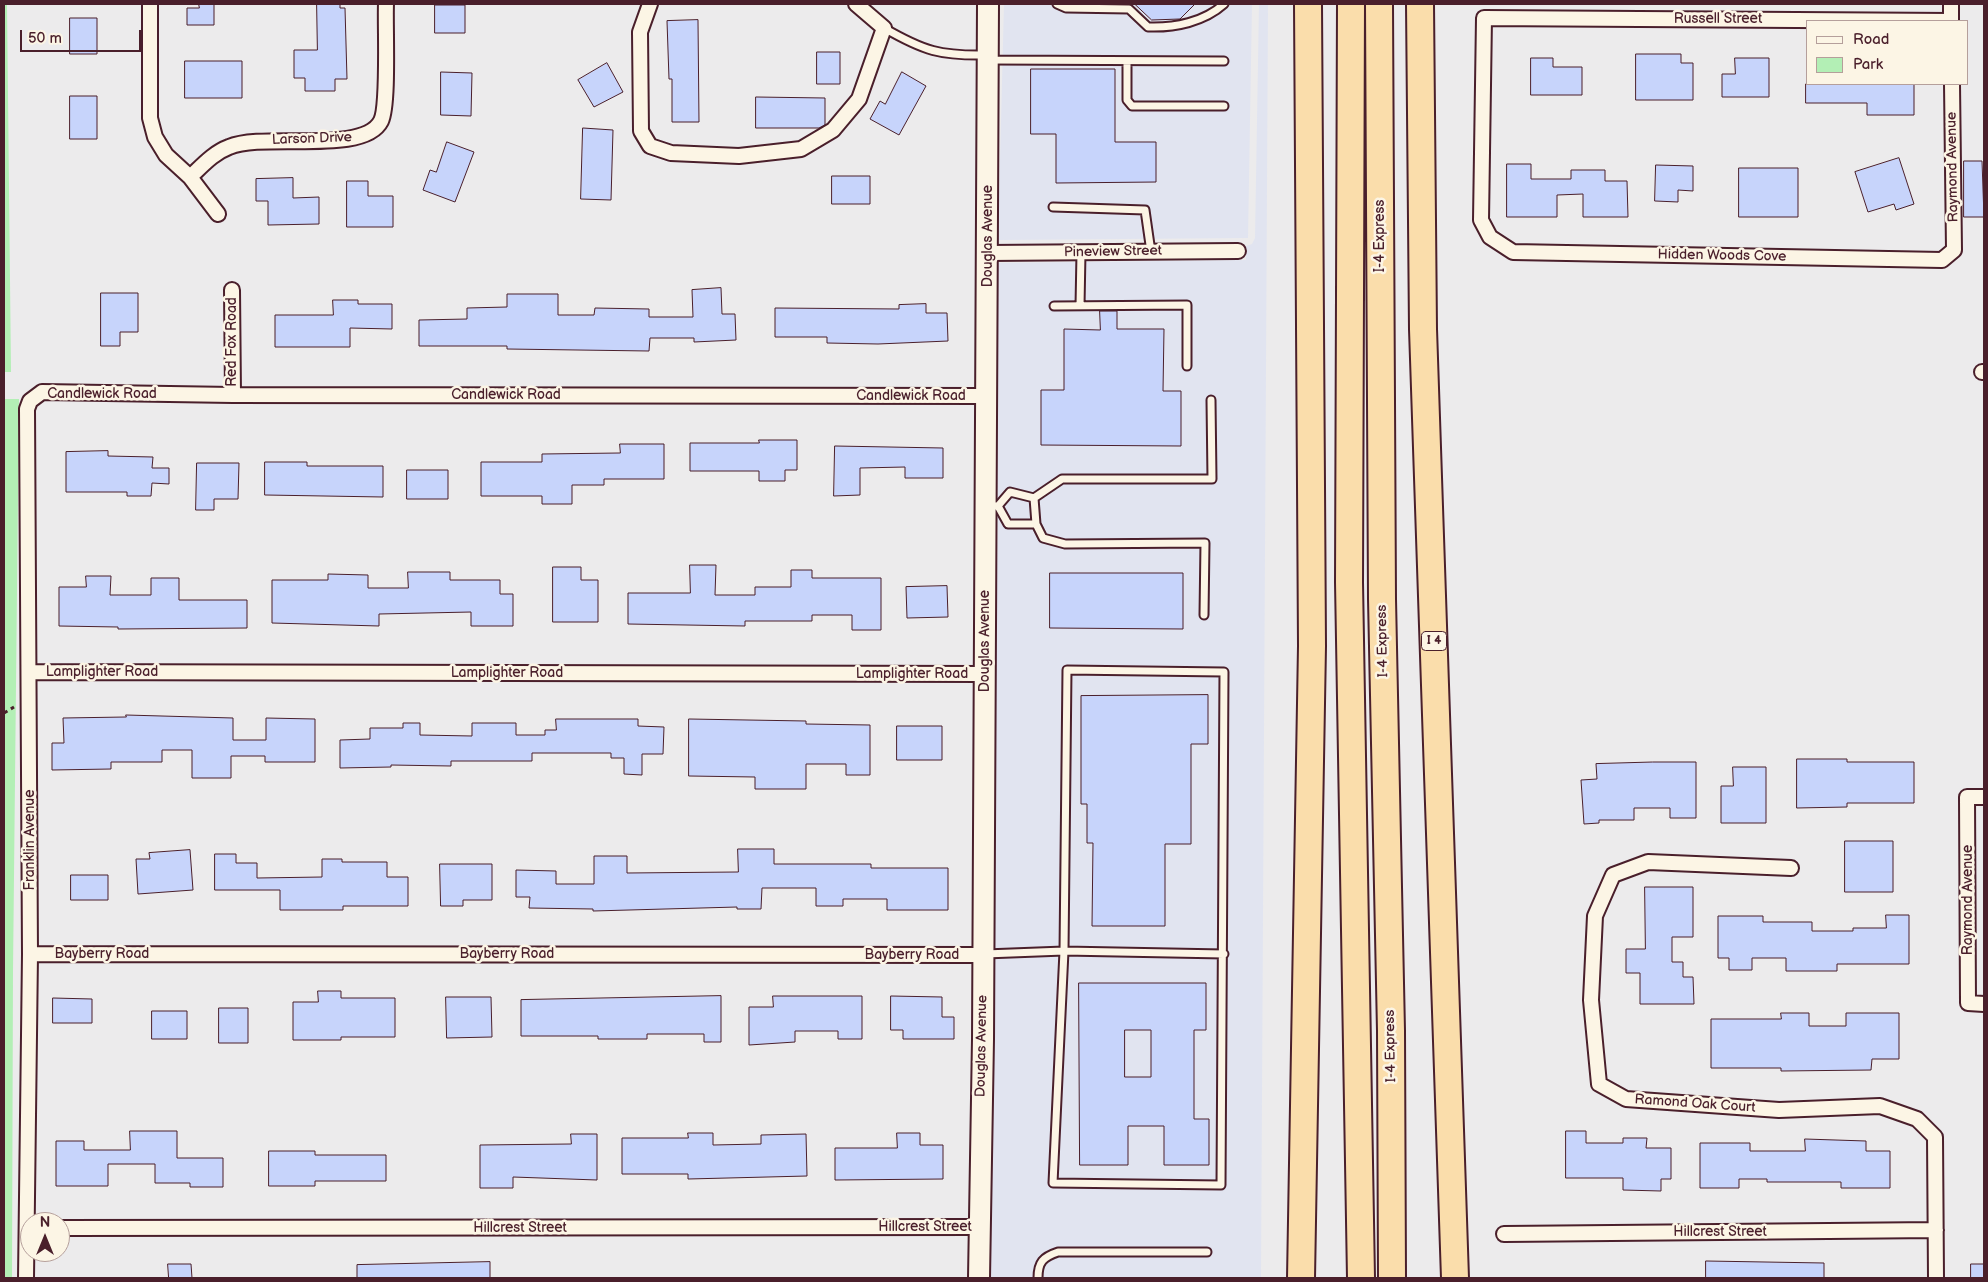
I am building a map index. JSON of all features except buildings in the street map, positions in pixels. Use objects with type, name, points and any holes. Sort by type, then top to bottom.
[{"type":"highway","points":[[1301,1278],[1312,646],[1308,4]]},
{"type":"highway","points":[[1351,4],[1350,582],[1361,1278]]},
{"type":"highway","name":"I-4 Express","points":[[1379,4],[1382,598],[1391,1031],[1392,1278]]},
{"type":"highway","name":"I 4","points":[[1420,4],[1423,329],[1455,1278]]},
{"type":"main road","name":"Douglas Avenue","points":[[979,1278],[983,1039],[985,674],[992,506],[986,396],[988,4]]},
{"type":"street","points":[[150,4],[150,118],[155,137],[166,155],[190,177],[218,214]]},
{"type":"street","name":"Larson Drive","points":[[190,177],[209,159],[229,147],[255,140],[349,140],[367,135],[381,122],[384,103],[386,4]]},
{"type":"street","points":[[650,4],[640,32],[641,131],[650,146],[670,153],[739,156],[801,149],[833,130],[859,98],[884,28],[856,4]]},
{"type":"street","points":[[1951,4],[1951,20]]},
{"type":"street","name":"Russell Street","points":[[1490,237],[1481,220],[1484,18],[1806,20]]},
{"type":"street","name":"Raymond Avenue","points":[[1952,85],[1954,250]]},
{"type":"street","name":"Hidden Woods Cove","points":[[1490,237],[1513,252],[1942,260],[1954,250]]},
{"type":"street","name":"Pineview Street","points":[[988,253],[1238,251]]},
{"type":"street","name":"Red Fox Road","points":[[232,290],[233,395]]},
{"type":"street","name":"Candlewick Road","points":[[30,401],[42,392],[233,395],[986,396]]},
{"type":"street","name":"Franklin Avenue","points":[[28,1212],[30,672],[27,409],[30,401]]},
{"type":"street","name":"Lamplighter Road","points":[[30,672],[985,674]]},
{"type":"street","name":"Raymond Avenue","points":[[1984,797],[1967,797],[1968,1003],[1984,1004]]},
{"type":"street","name":"Ramond Oak Court","points":[[1791,868],[1648,862],[1614,875],[1595,916],[1591,1000],[1599,1084],[1626,1099],[1779,1110],[1880,1106],[1917,1119],[1935,1137],[1936,1230]]},
{"type":"street","name":"Bayberry Road","points":[[30,954],[983,955]]},
{"type":"street","name":"Hillcrest Street","points":[[70,1228],[979,1227]]},
{"type":"street","points":[[1936,1230],[1936,1278]]},
{"type":"street","name":"Hillcrest Street","points":[[1504,1234],[1936,1230]]},
{"type":"street","name":"Franklin Avenue","points":[[26,1278],[27,1262]]},
{"type":"lane","points":[[1057,4],[1066,8],[1129,6],[1148,27],[1166,28],[1204,17],[1224,4]]},
{"type":"lane","points":[[884,28],[915,46],[950,56],[1224,61]]},
{"type":"lane","points":[[1127,60],[1127,100],[1132,106],[1224,106]]},
{"type":"lane","points":[[1053,207],[1145,210],[1151,252]]},
{"type":"lane","points":[[1080,306],[1081,253]]},
{"type":"lane","points":[[1054,306],[1187,305],[1187,366]]},
{"type":"lane","points":[[1036,524],[1008,524],[992,506],[1010,492],[1034,498],[1062,479],[1212,479],[1211,400]]},
{"type":"lane","points":[[1034,498],[1036,524],[1042,538],[1060,544],[1205,543],[1204,615]]},
{"type":"lane","points":[[1067,670],[1224,672],[1224,954],[1221,1185],[1053,1182],[1064,951],[1067,670]]},
{"type":"lane","points":[[983,955],[1064,951],[1224,954]]},
{"type":"lane","points":[[1038,1278],[1038,1267],[1045,1256],[1058,1252],[1208,1252]]},
{"type":"shaded area","points":[[1004,4],[1252,4],[1248,238],[998,240]]},
{"type":"shaded area","points":[[1259,4],[1268,4],[1261,1278],[988,1278],[998,506],[994,396],[996,263],[1246,260],[1246,246],[1252,244],[1255,238]]},
{"type":"green space","points":[[4,4],[7,4],[11,372],[4,372]]},
{"type":"green space","points":[[4,399],[19,399],[12,1278],[4,1278]]}]
